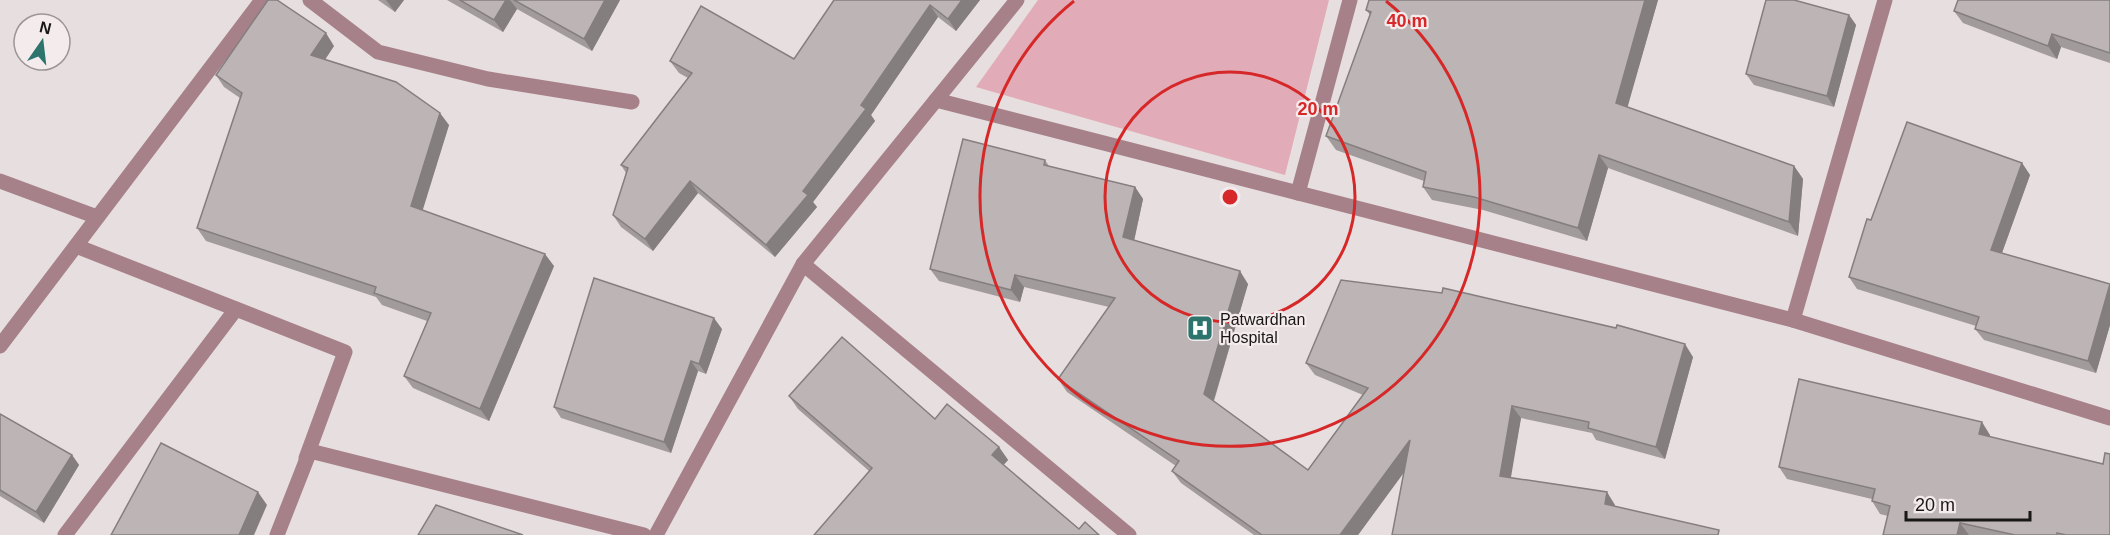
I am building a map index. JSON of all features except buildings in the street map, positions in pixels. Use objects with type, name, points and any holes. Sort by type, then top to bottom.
[{"type":"street","points":[[0,346],[262,0]]},
{"type":"street","points":[[310,0],[378,52],[488,79],[632,102]]},
{"type":"street","points":[[656,535],[802,264],[1017,0]]},
{"type":"street","points":[[1298,193],[1350,0]]},
{"type":"street","points":[[1793,320],[1884,0]]},
{"type":"street","points":[[936,100],[1793,320],[2110,418]]},
{"type":"street","points":[[0,181],[97,217]]},
{"type":"street","points":[[76,246],[345,352],[298,480]]},
{"type":"street","points":[[802,264],[1129,535]]},
{"type":"street","points":[[65,535],[236,309]]},
{"type":"street","points":[[277,535],[309,451],[644,535]]},
{"type":"shaded area","points":[[1038,0],[1329,0],[1285,175],[976,87]]},
{"type":"place","name":"Patwardhan Hospital","points":[[1200,328]]}]
